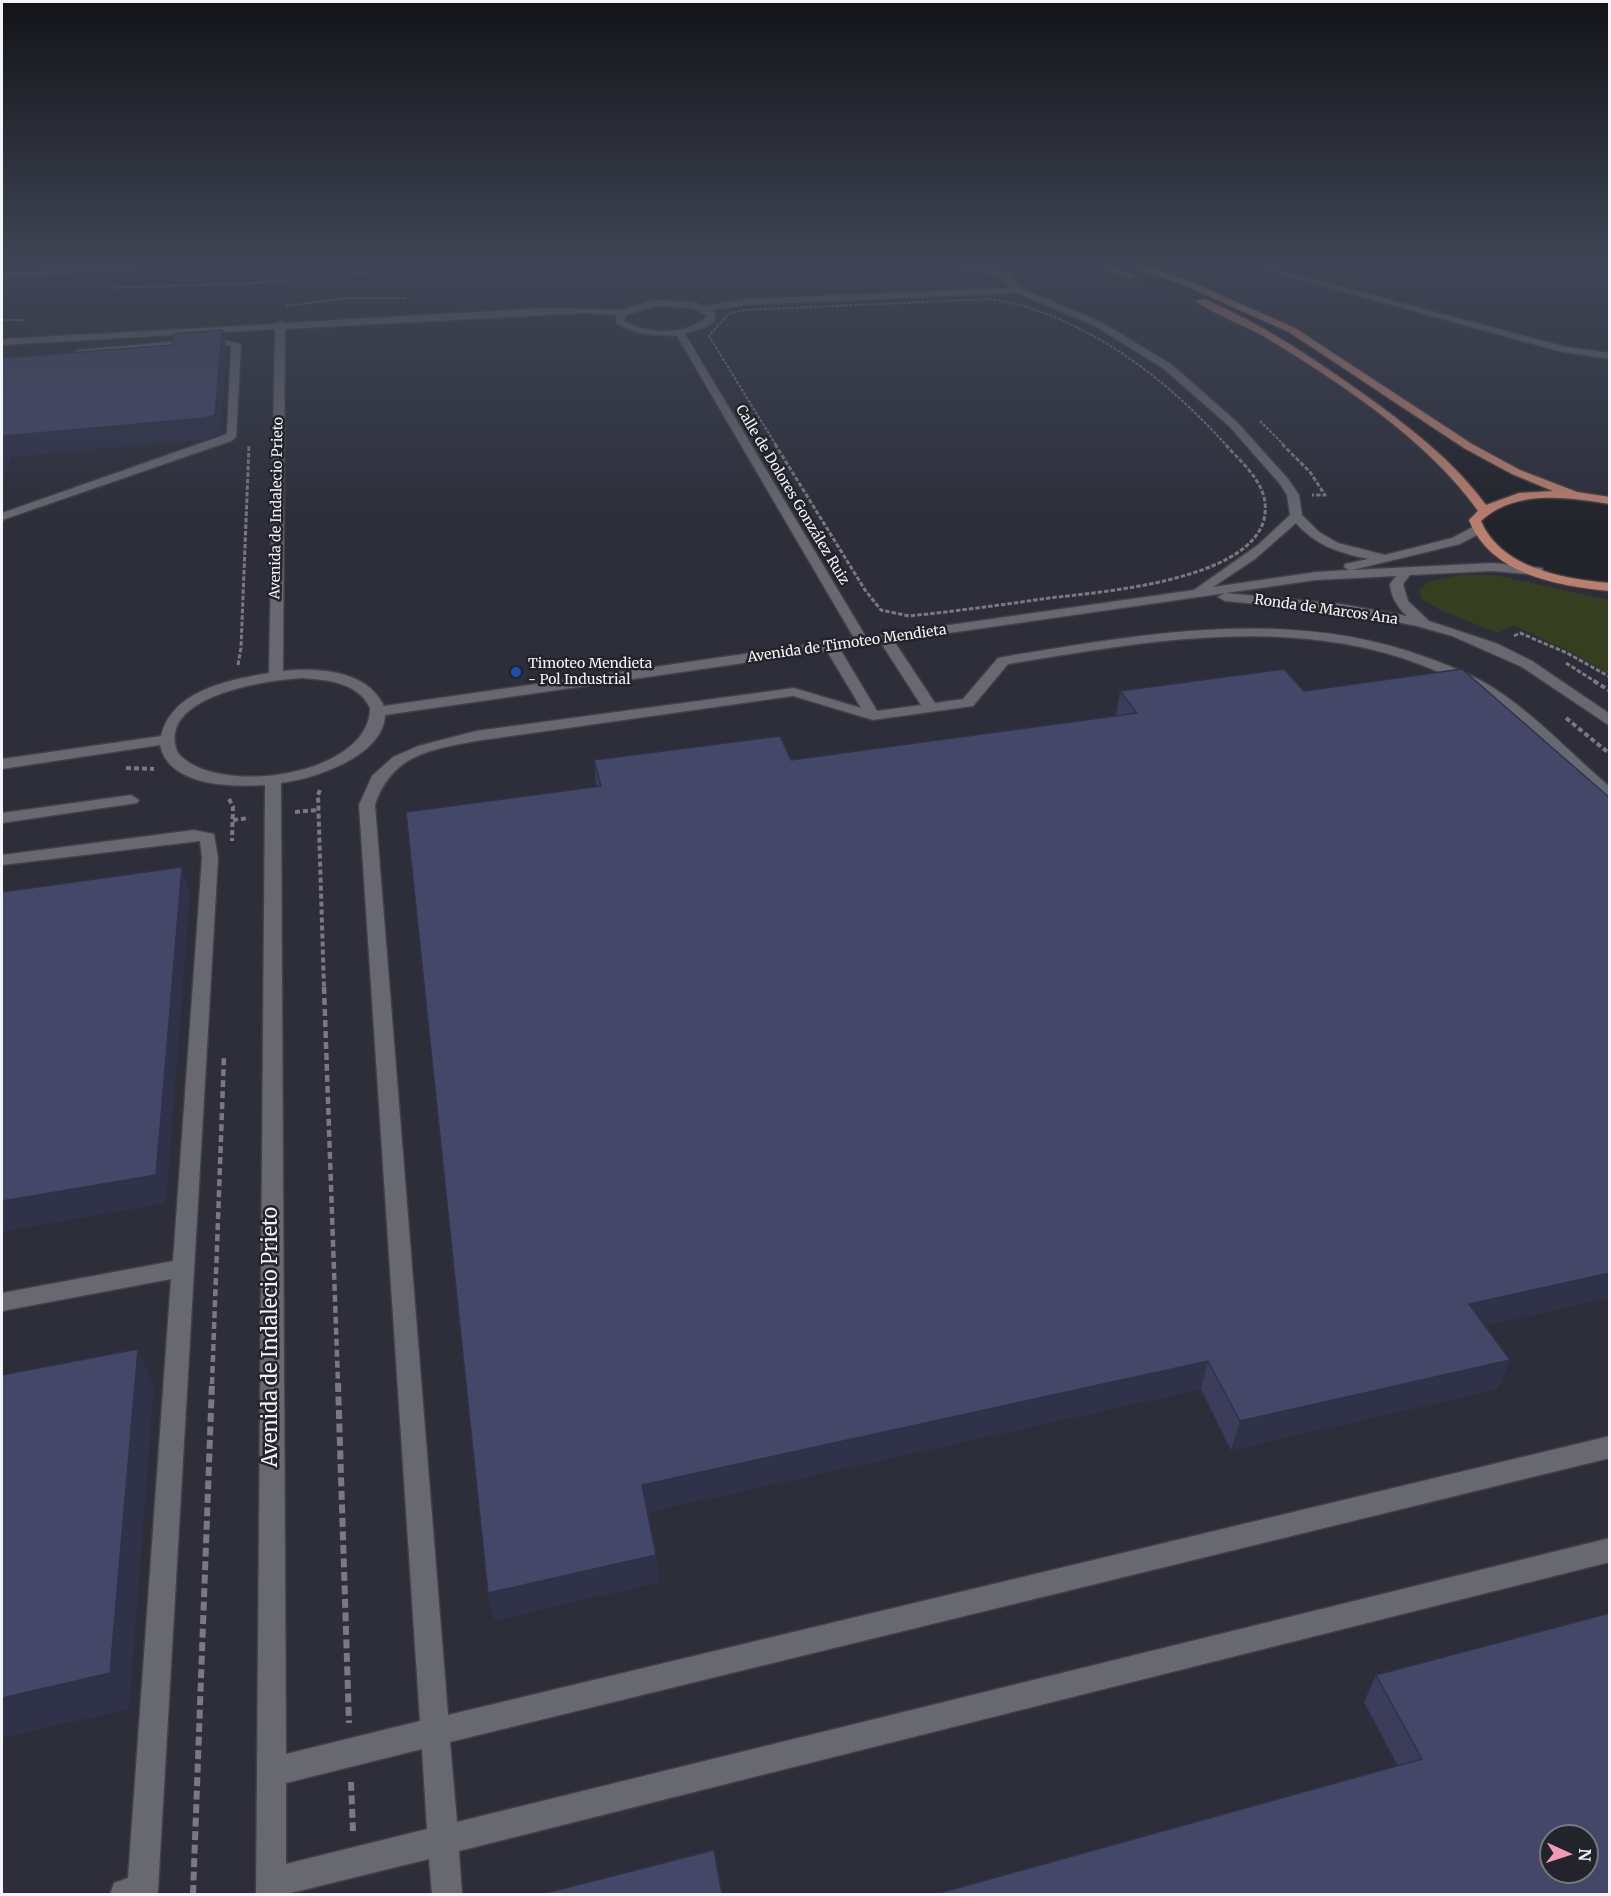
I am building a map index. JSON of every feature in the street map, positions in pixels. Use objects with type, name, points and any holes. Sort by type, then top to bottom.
[{"type":"main road","points":[[1291,350],[1331,375],[1435,453],[1473,495],[1483,510]]},
{"type":"main road","points":[[1323,350],[1468,446],[1516,472],[1576,496]]},
{"type":"main road","points":[[1606,588],[1568,581],[1510,561],[1485,544],[1477,530],[1475,520],[1483,510],[1504,500],[1537,495],[1576,496],[1610,501]]},
{"type":"street","points":[[73,353],[101,350]]},
{"type":"street","points":[[2,517],[227,439],[232,435],[236,350]]},
{"type":"street","name":"Avenida de Indalecio Prieto","points":[[276,675],[280,350]]},
{"type":"street","name":"Calle de Dolores González Ruiz","points":[[690,350],[862,641]]},
{"type":"street","points":[[1141,350],[1167,367],[1233,424],[1285,482],[1293,495],[1296,516],[1312,536],[1341,550],[1385,558]]},
{"type":"street","points":[[1569,350],[1610,356]]},
{"type":"street","points":[[1191,594],[1245,564],[1275,539],[1296,516]]},
{"type":"street","name":"Avenida de Timoteo Mendieta","points":[[1316,576],[1456,541],[1477,530]]},
{"type":"street","name":"Avenida de Timoteo Mendieta","points":[[379,711],[1316,576],[1493,567],[1537,572]]},
{"type":"street","name":"Ronda de Marcos Ana","points":[[1406,572],[1396,584],[1396,594],[1407,609],[1426,625]]},
{"type":"street","name":"Ronda de Marcos Ana","points":[[1191,594],[1290,602],[1426,625],[1462,636],[1526,663],[1610,722]]},
{"type":"street","points":[[447,1894],[367,805],[378,778],[402,759],[429,746],[476,736],[795,692],[873,717],[968,703],[1003,661],[1213,630],[1248,629],[1332,635],[1414,657],[1458,675],[1496,696],[1610,796]]},
{"type":"street","points":[[885,638],[931,709]]},
{"type":"street","points":[[831,646],[873,717]]},
{"type":"street","points":[[302,674],[346,680],[363,688],[374,699],[379,711],[378,723],[371,735],[343,758],[322,768],[273,780],[245,782],[196,774],[180,765],[169,753],[166,740],[171,725],[200,698],[249,679],[276,675],[302,674]]},
{"type":"street","points":[[2,764],[166,740]]},
{"type":"street","name":"Avenida de Indalecio Prieto","points":[[271,1889],[273,780]]},
{"type":"street","points":[[2,818],[131,800]]},
{"type":"street","points":[[2,860],[194,835],[208,837],[210,858],[143,1890],[126,1894]]},
{"type":"street","points":[[2,1302],[183,1268]]},
{"type":"street","points":[[270,1772],[1610,1447]]},
{"type":"street","points":[[271,1889],[354,1862],[1610,1550]]},
{"type":"path","points":[[718,350],[865,590],[880,610],[909,616],[1154,583],[1206,569],[1227,559],[1249,543],[1260,530],[1265,516],[1263,493],[1227,446],[1140,369],[1114,350]]},
{"type":"path","points":[[237,665],[241,648],[249,438]]},
{"type":"path","points":[[1511,638],[1520,633],[1567,652],[1610,677]]},
{"type":"path","points":[[322,785],[318,795],[354,1862]]},
{"type":"shaded area","points":[[2,350],[1289,350],[1331,375],[1435,453],[1483,510],[1475,520],[1485,544],[1537,571],[1609,591],[1609,1894],[2,1894]]},
{"type":"shaded area","points":[[1324,350],[1609,350],[1609,501],[1576,496],[1516,472]]},
{"type":"green space","points":[[1459,575],[1496,575],[1609,600],[1609,674],[1573,653],[1513,625],[1498,633],[1438,609],[1422,599],[1419,590],[1428,582]]},
{"type":"building","points":[[100,350],[220,350],[215,415],[205,418],[4,436],[2,443],[2,358]]},
{"type":"building","points":[[1284,669],[1304,691],[1462,669],[1610,798],[1610,1273],[1469,1304],[1510,1360],[1240,1421],[1208,1361],[642,1485],[656,1555],[488,1593],[406,812],[601,786],[594,760],[780,736],[791,760],[1137,713],[1120,691]]},
{"type":"building","points":[[182,867],[156,1175],[2,1201],[2,892]]},
{"type":"building","points":[[138,1349],[110,1673],[2,1698],[2,1375]]},
{"type":"building","points":[[1610,1613],[1610,1894],[936,1894],[1422,1759],[1376,1675]]},
{"type":"building","points":[[714,1850],[722,1894],[542,1894]]},
{"type":"place","name":"Timoteo Mendieta - Pol Industrial","points":[[516,672]]}]
